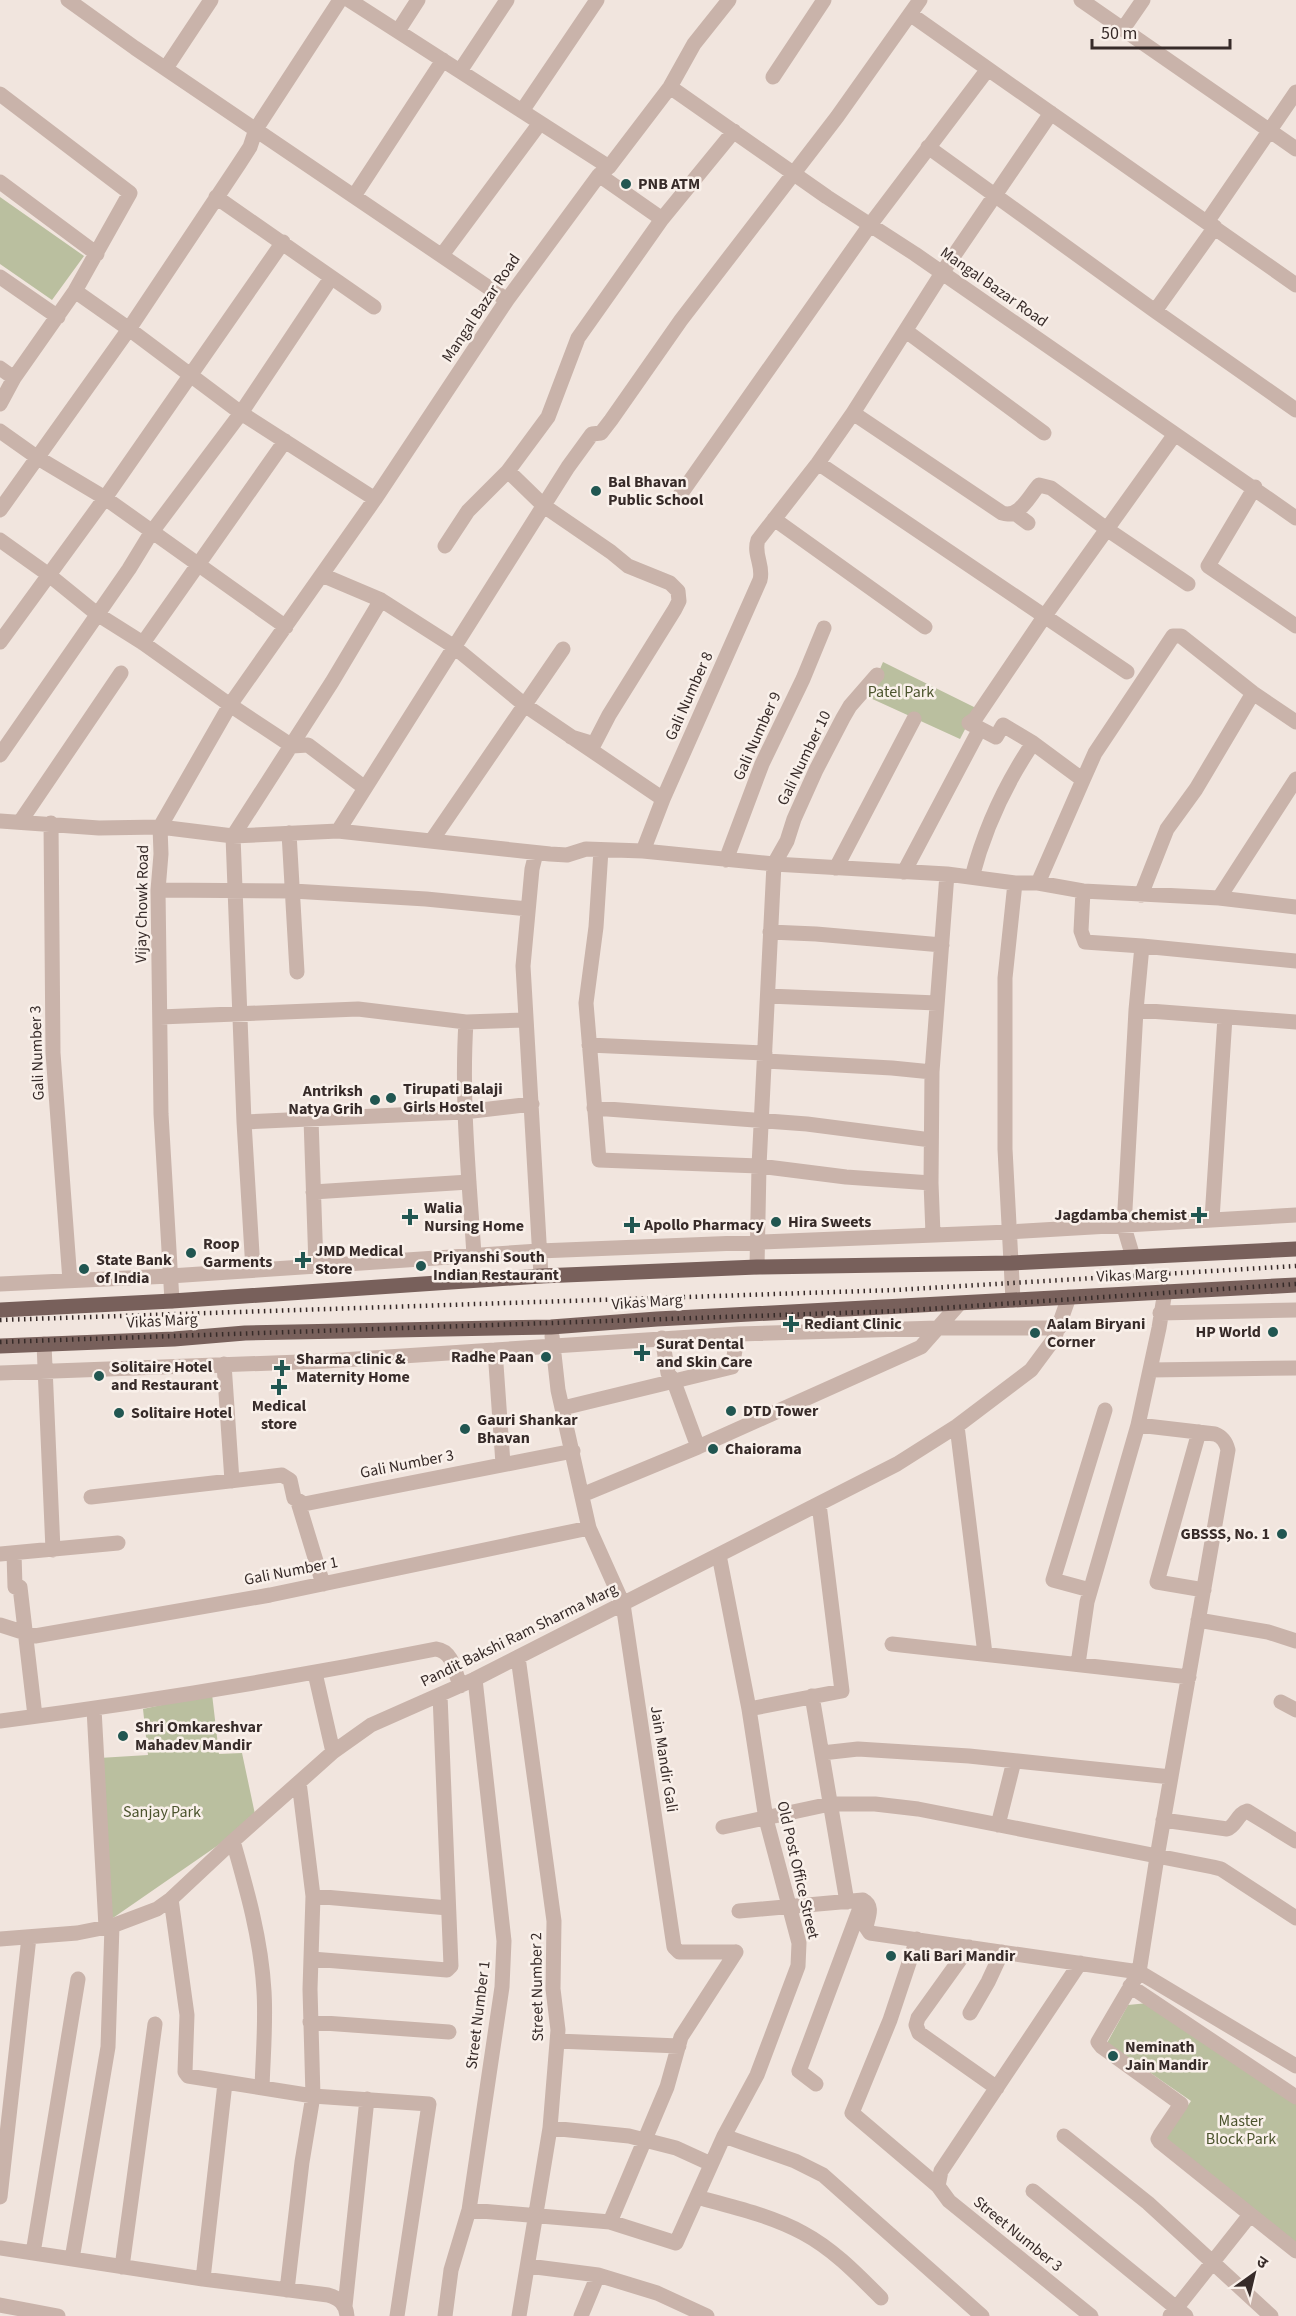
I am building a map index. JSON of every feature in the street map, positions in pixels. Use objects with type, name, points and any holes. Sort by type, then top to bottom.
[{"type":"main road","name":"Vikas Marg","points":[[0,1310],[172,1301],[541,1276],[758,1267],[1011,1263],[1296,1249]]},
{"type":"main road","name":"Vikas Marg","points":[[0,1346],[174,1339],[245,1333],[551,1327],[657,1319],[1296,1285]]},
{"type":"street","points":[[165,68],[211,0]]},
{"type":"street","points":[[0,510],[129,329],[250,147],[256,129],[340,0]]},
{"type":"street","points":[[350,0],[540,123],[604,171],[662,219]]},
{"type":"street","points":[[398,31],[418,0]]},
{"type":"street","points":[[460,71],[507,0]]},
{"type":"street","points":[[522,111],[597,0]]},
{"type":"street","name":"Mangal Bazar Road","points":[[375,499],[507,300],[670,87],[694,44],[729,0]]},
{"type":"street","points":[[773,77],[824,0]]},
{"type":"street","points":[[338,831],[405,728],[453,646],[592,434],[601,433],[611,420],[681,320],[837,117],[920,0]]},
{"type":"street","points":[[1081,0],[1296,148]]},
{"type":"street","points":[[1123,30],[1143,0]]},
{"type":"street","points":[[76,2],[165,68],[507,300]]},
{"type":"street","points":[[910,14],[1296,285]]},
{"type":"street","points":[[354,196],[443,60]]},
{"type":"street","points":[[680,495],[870,225],[988,69]]},
{"type":"street","name":"Mangal Bazar Road","points":[[670,87],[1296,518]]},
{"type":"street","points":[[1155,311],[1269,130],[1296,92]]},
{"type":"street","points":[[0,94],[130,193],[75,291],[14,378],[0,404]]},
{"type":"street","points":[[925,627],[774,519],[818,463],[853,413],[942,273],[1051,113]]},
{"type":"street","points":[[442,255],[540,123]]},
{"type":"street","points":[[445,546],[468,511],[508,471],[548,417],[578,338],[662,219],[734,131]]},
{"type":"street","points":[[928,147],[1296,410]]},
{"type":"street","points":[[0,182],[96,254]]},
{"type":"street","points":[[216,197],[374,307]]},
{"type":"street","points":[[0,642],[105,498],[283,242]]},
{"type":"street","points":[[0,277],[58,316]]},
{"type":"street","points":[[0,755],[129,569],[151,533],[241,413],[331,278]]},
{"type":"street","points":[[75,291],[241,413],[375,499]]},
{"type":"street","points":[[906,332],[1044,433]]},
{"type":"street","points":[[0,368],[14,378]]},
{"type":"street","points":[[853,413],[1009,516],[1022,518],[1039,485],[1045,485],[1188,584]]},
{"type":"street","points":[[0,431],[38,458],[105,498],[151,533],[286,627]]},
{"type":"street","points":[[1083,780],[1003,725],[996,737],[969,723],[975,719],[1044,617],[1175,434]]},
{"type":"street","points":[[143,643],[285,441]]},
{"type":"street","points":[[818,463],[1126,672]]},
{"type":"street","points":[[508,471],[544,506],[628,566],[670,584],[678,591],[679,601],[675,609],[609,715],[594,744],[572,737]]},
{"type":"street","points":[[1255,488],[1208,566],[1296,626]]},
{"type":"street","name":"Vijay Chowk Road","points":[[172,1301],[161,1114],[158,890],[161,854],[160,827],[230,705],[375,499]]},
{"type":"street","name":"Gali Number 8","points":[[643,851],[663,799],[762,575],[755,547],[774,519]]},
{"type":"street","points":[[0,540],[49,575],[97,614],[143,643],[230,705],[292,746],[308,745],[365,788]]},
{"type":"street","points":[[322,575],[381,600],[453,646],[526,706],[663,799]]},
{"type":"street","points":[[253,1270],[239,1015],[233,836],[292,746],[381,600]]},
{"type":"street","name":"Gali Number 9","points":[[726,860],[762,764],[803,679],[824,628]]},
{"type":"street","points":[[1038,883],[1095,753],[1173,636],[1181,636],[1253,693],[1296,722]]},
{"type":"street","points":[[432,840],[563,649]]},
{"type":"street","points":[[20,822],[121,673]]},
{"type":"street","name":"Gali Number 10","points":[[774,864],[787,841],[794,819],[816,770],[843,718],[877,675]]},
{"type":"street","points":[[1142,895],[1167,829],[1196,789],[1253,693]]},
{"type":"street","points":[[836,868],[914,719]]},
{"type":"street","points":[[904,872],[976,736]]},
{"type":"street","points":[[972,877],[979,850],[990,825],[1019,764],[1032,743]]},
{"type":"street","points":[[1219,898],[1296,779]]},
{"type":"street","points":[[0,822],[51,823],[99,828],[160,827],[233,836],[338,831],[567,855],[586,849],[643,851],[774,864],[947,874],[1015,883],[1038,883],[1083,891],[1219,898],[1296,907]]},
{"type":"street","name":"Gali Number 3","points":[[51,823],[53,1053],[70,1281]]},
{"type":"street","points":[[290,832],[297,972]]},
{"type":"street","points":[[601,850],[596,927],[586,1003],[599,1160],[759,1166],[846,1177],[931,1183]]},
{"type":"street","points":[[536,853],[523,966],[541,1276]]},
{"type":"street","points":[[758,1267],[759,1166],[774,864]]},
{"type":"street","points":[[933,1234],[932,1072],[947,874]]},
{"type":"street","points":[[1013,1300],[1005,1149],[1005,978],[1015,883]]},
{"type":"street","points":[[158,890],[293,891],[426,899],[528,909]]},
{"type":"street","points":[[1083,891],[1081,931],[1085,942],[1296,961]]},
{"type":"street","points":[[770,932],[942,945]]},
{"type":"street","points":[[1133,1257],[1124,1227],[1136,1010],[1142,946]]},
{"type":"street","points":[[768,996],[937,1003]]},
{"type":"street","points":[[159,1017],[358,1009],[466,1022],[526,1020]]},
{"type":"street","points":[[1136,1010],[1296,1022]]},
{"type":"street","points":[[1212,1219],[1225,1017]]},
{"type":"street","points":[[466,1022],[463,1070],[464,1112],[474,1255]]},
{"type":"street","points":[[589,1045],[765,1057],[932,1072]]},
{"type":"street","points":[[244,1122],[464,1112],[532,1104]]},
{"type":"street","points":[[594,1108],[807,1124],[931,1140]]},
{"type":"street","points":[[310,1119],[316,1266]]},
{"type":"street","points":[[313,1192],[469,1182]]},
{"type":"street","points":[[0,1284],[170,1276],[539,1251],[1124,1227],[1212,1219],[1296,1215]]},
{"type":"street","points":[[1078,1664],[1090,1590],[1138,1425],[1165,1291]]},
{"type":"street","name":"Pandit Bakshi Ram Sharma Marg","points":[[0,1939],[77,1933],[109,1927],[157,1909],[171,1899],[333,1752],[371,1725],[518,1658],[897,1464],[957,1426],[1031,1370],[1057,1333],[1070,1297]]},
{"type":"street","points":[[582,1495],[698,1447],[921,1347],[959,1304]]},
{"type":"street","points":[[1160,1313],[1296,1310]]},
{"type":"street","name":"Jain Mandir Gali","points":[[551,1327],[558,1390],[589,1528],[623,1604],[674,1947],[679,1952],[736,1952],[681,2037],[679,2046]]},
{"type":"street","points":[[0,1373],[326,1362],[738,1334],[938,1328],[1057,1333]]},
{"type":"street","points":[[563,1408],[732,1367],[738,1334]]},
{"type":"street","points":[[662,1338],[668,1373],[674,1382],[698,1447]]},
{"type":"street","points":[[44,1344],[53,1550]]},
{"type":"street","points":[[495,1350],[503,1464]]},
{"type":"street","points":[[224,1364],[232,1481]]},
{"type":"street","points":[[1150,1370],[1296,1368]]},
{"type":"street","points":[[1090,1590],[1053,1580],[1104,1410]]},
{"type":"street","points":[[1138,1425],[1221,1436],[1228,1450],[1163,1820],[1139,1972],[1098,2042],[1179,2100],[1180,2107],[1160,2135],[1158,2139],[1160,2142],[1296,2251]]},
{"type":"street","points":[[957,1426],[985,1654]]},
{"type":"street","points":[[1199,1432],[1157,1582],[1204,1590]]},
{"type":"street","name":"Gali Number 3","points":[[298,1502],[304,1504],[573,1451]]},
{"type":"street","points":[[91,1497],[282,1475],[290,1480],[323,1584]]},
{"type":"street","points":[[749,1709],[842,1690],[819,1504]]},
{"type":"street","name":"Gali Number 1","points":[[0,1625],[35,1636],[323,1584],[589,1528]]},
{"type":"street","points":[[34,1716],[20,1587],[15,1587],[7,1553],[118,1543]]},
{"type":"street","name":"Old Post Office Street","points":[[610,2222],[676,2243],[724,2136],[757,2075],[798,1966],[799,1943],[766,1819],[749,1709],[719,1555]]},
{"type":"street","points":[[1198,1620],[1268,1632],[1296,1641]]},
{"type":"street","points":[[892,1644],[1189,1677]]},
{"type":"street","points":[[0,1720],[94,1709],[315,1673],[436,1649],[449,1654],[460,1686]]},
{"type":"street","name":"Street Number 2","points":[[518,1658],[554,1921],[552,1989],[558,2030],[550,2128],[519,2316]]},
{"type":"street","points":[[315,1673],[333,1752]]},
{"type":"street","name":"Street Number 1","points":[[445,2316],[451,2270],[469,2210],[502,1987],[504,1941],[475,1679]]},
{"type":"street","points":[[312,1959],[449,1969],[451,1966],[440,1695]]},
{"type":"street","points":[[812,1696],[830,1804],[855,1901],[799,2071],[816,2084]]},
{"type":"street","points":[[1281,1702],[1296,1710]]},
{"type":"street","points":[[72,2259],[108,2047],[109,1927],[94,1709]]},
{"type":"street","points":[[822,1753],[858,1749],[1014,1761],[1171,1777]]},
{"type":"street","points":[[998,1825],[1014,1761]]},
{"type":"street","points":[[287,2290],[302,2162],[313,2096],[310,2022],[313,1896],[299,1782]]},
{"type":"street","points":[[723,1827],[830,1804],[875,1804],[918,1809],[1221,1869],[1296,1918]]},
{"type":"street","points":[[1163,1820],[1227,1830],[1242,1813],[1247,1811],[1296,1841]]},
{"type":"street","points":[[233,1841],[249,1896],[259,1945],[264,1991],[262,2088]]},
{"type":"street","points":[[313,1896],[448,1908]]},
{"type":"street","points":[[171,1899],[187,2015],[185,2072],[192,2078],[313,2096],[429,2104],[397,2316]]},
{"type":"street","points":[[739,1911],[855,1901],[868,1903],[870,1908],[866,1927],[870,1933],[1139,1972],[1296,2066]]},
{"type":"street","points":[[0,2197],[29,1937]]},
{"type":"street","name":"Street Number 3","points":[[917,1940],[890,2019],[852,2113],[940,2179],[949,2201],[1091,2316]]},
{"type":"street","points":[[969,1947],[918,2018],[916,2025],[919,2033],[997,2088]]},
{"type":"street","points":[[970,2013],[1002,1952]]},
{"type":"street","points":[[940,2179],[1080,1963]]},
{"type":"street","points":[[33,2253],[78,1979]]},
{"type":"street","points":[[1130,1986],[1296,2097]]},
{"type":"street","points":[[310,2022],[449,2032]]},
{"type":"street","points":[[122,2267],[155,2024]]},
{"type":"street","points":[[469,2210],[610,2222],[668,2087],[679,2046],[557,2041]]},
{"type":"street","points":[[203,2279],[225,2083]]},
{"type":"street","points":[[346,2311],[367,2099]]},
{"type":"street","points":[[550,2128],[645,2140],[676,2148],[711,2164]]},
{"type":"street","points":[[724,2136],[795,2161],[823,2175],[982,2316]]},
{"type":"street","points":[[1064,2136],[1148,2203],[1271,2316]]},
{"type":"street","points":[[1033,2191],[1177,2314],[1212,2262],[1250,2215]]},
{"type":"street","points":[[697,2197],[769,2217],[803,2233],[838,2257],[881,2298]]},
{"type":"street","points":[[0,2248],[203,2279],[328,2295],[334,2297],[346,2311]]},
{"type":"street","points":[[528,2266],[598,2275],[657,2294],[690,2312],[708,2316]]},
{"type":"street","points":[[581,2316],[598,2275]]},
{"type":"street","points":[[0,2305],[58,2316]]},
{"type":"green space","points":[[0,197],[84,256],[52,300],[0,264]]},
{"type":"green space","name":"Patel Park","points":[[883,662],[976,708],[960,739],[868,697]]},
{"type":"green space","name":"Sanjay Park","points":[[212,1694],[219,1754],[242,1753],[256,1819],[110,1920],[99,1758],[148,1755],[143,1709]]},
{"type":"green space","name":"Master Block Park","points":[[1148,2003],[1296,2102],[1296,2247],[1165,2138],[1191,2101],[1107,2043],[1128,2005]]},
{"type":"railway","points":[[0,1320],[895,1290],[1296,1266]]},
{"type":"railway","points":[[0,1342],[897,1311],[1296,1284]]},
{"type":"place","name":"PNB ATM","points":[[626,184]]},
{"type":"place","name":"Bal Bhavan Public School","points":[[596,491]]},
{"type":"place","name":"Tirupati Balaji Girls Hostel","points":[[391,1098]]},
{"type":"place","name":"Antriksh Natya Grih","points":[[375,1100]]},
{"type":"place","name":"Jagdamba chemist","points":[[1199,1215]]},
{"type":"place","name":"Walia Nursing Home","points":[[410,1217]]},
{"type":"place","name":"Hira Sweets","points":[[776,1222]]},
{"type":"place","name":"Apollo Pharmacy","points":[[632,1225]]},
{"type":"place","name":"Roop Garments","points":[[191,1253]]},
{"type":"place","name":"JMD Medical Store","points":[[303,1260]]},
{"type":"place","name":"Priyanshi South Indian Restaurant","points":[[421,1266]]},
{"type":"place","name":"State Bank of India","points":[[84,1269]]},
{"type":"place","name":"Rediant Clinic","points":[[791,1324]]},
{"type":"place","name":"HP World","points":[[1273,1332]]},
{"type":"place","name":"Aalam Biryani Corner","points":[[1035,1333]]},
{"type":"place","name":"Surat Dental and Skin Care","points":[[642,1353]]},
{"type":"place","name":"Radhe Paan","points":[[546,1357]]},
{"type":"place","name":"Sharma clinic & Maternity Home","points":[[282,1368]]},
{"type":"place","name":"Solitaire Hotel and Restaurant","points":[[99,1376]]},
{"type":"place","name":"Medical store","points":[[279,1387]]},
{"type":"place","name":"DTD Tower","points":[[731,1411]]},
{"type":"place","name":"Solitaire Hotel","points":[[119,1413]]},
{"type":"place","name":"Gauri Shankar Bhavan","points":[[465,1429]]},
{"type":"place","name":"Chaiorama","points":[[713,1449]]},
{"type":"place","name":"GBSSS, No. 1","points":[[1282,1534]]},
{"type":"place","name":"Shri Omkareshvar Mahadev Mandir","points":[[123,1736]]},
{"type":"place","name":"Kali Bari Mandir","points":[[891,1956]]},
{"type":"place","name":"Neminath Jain Mandir","points":[[1113,2056]]}]
